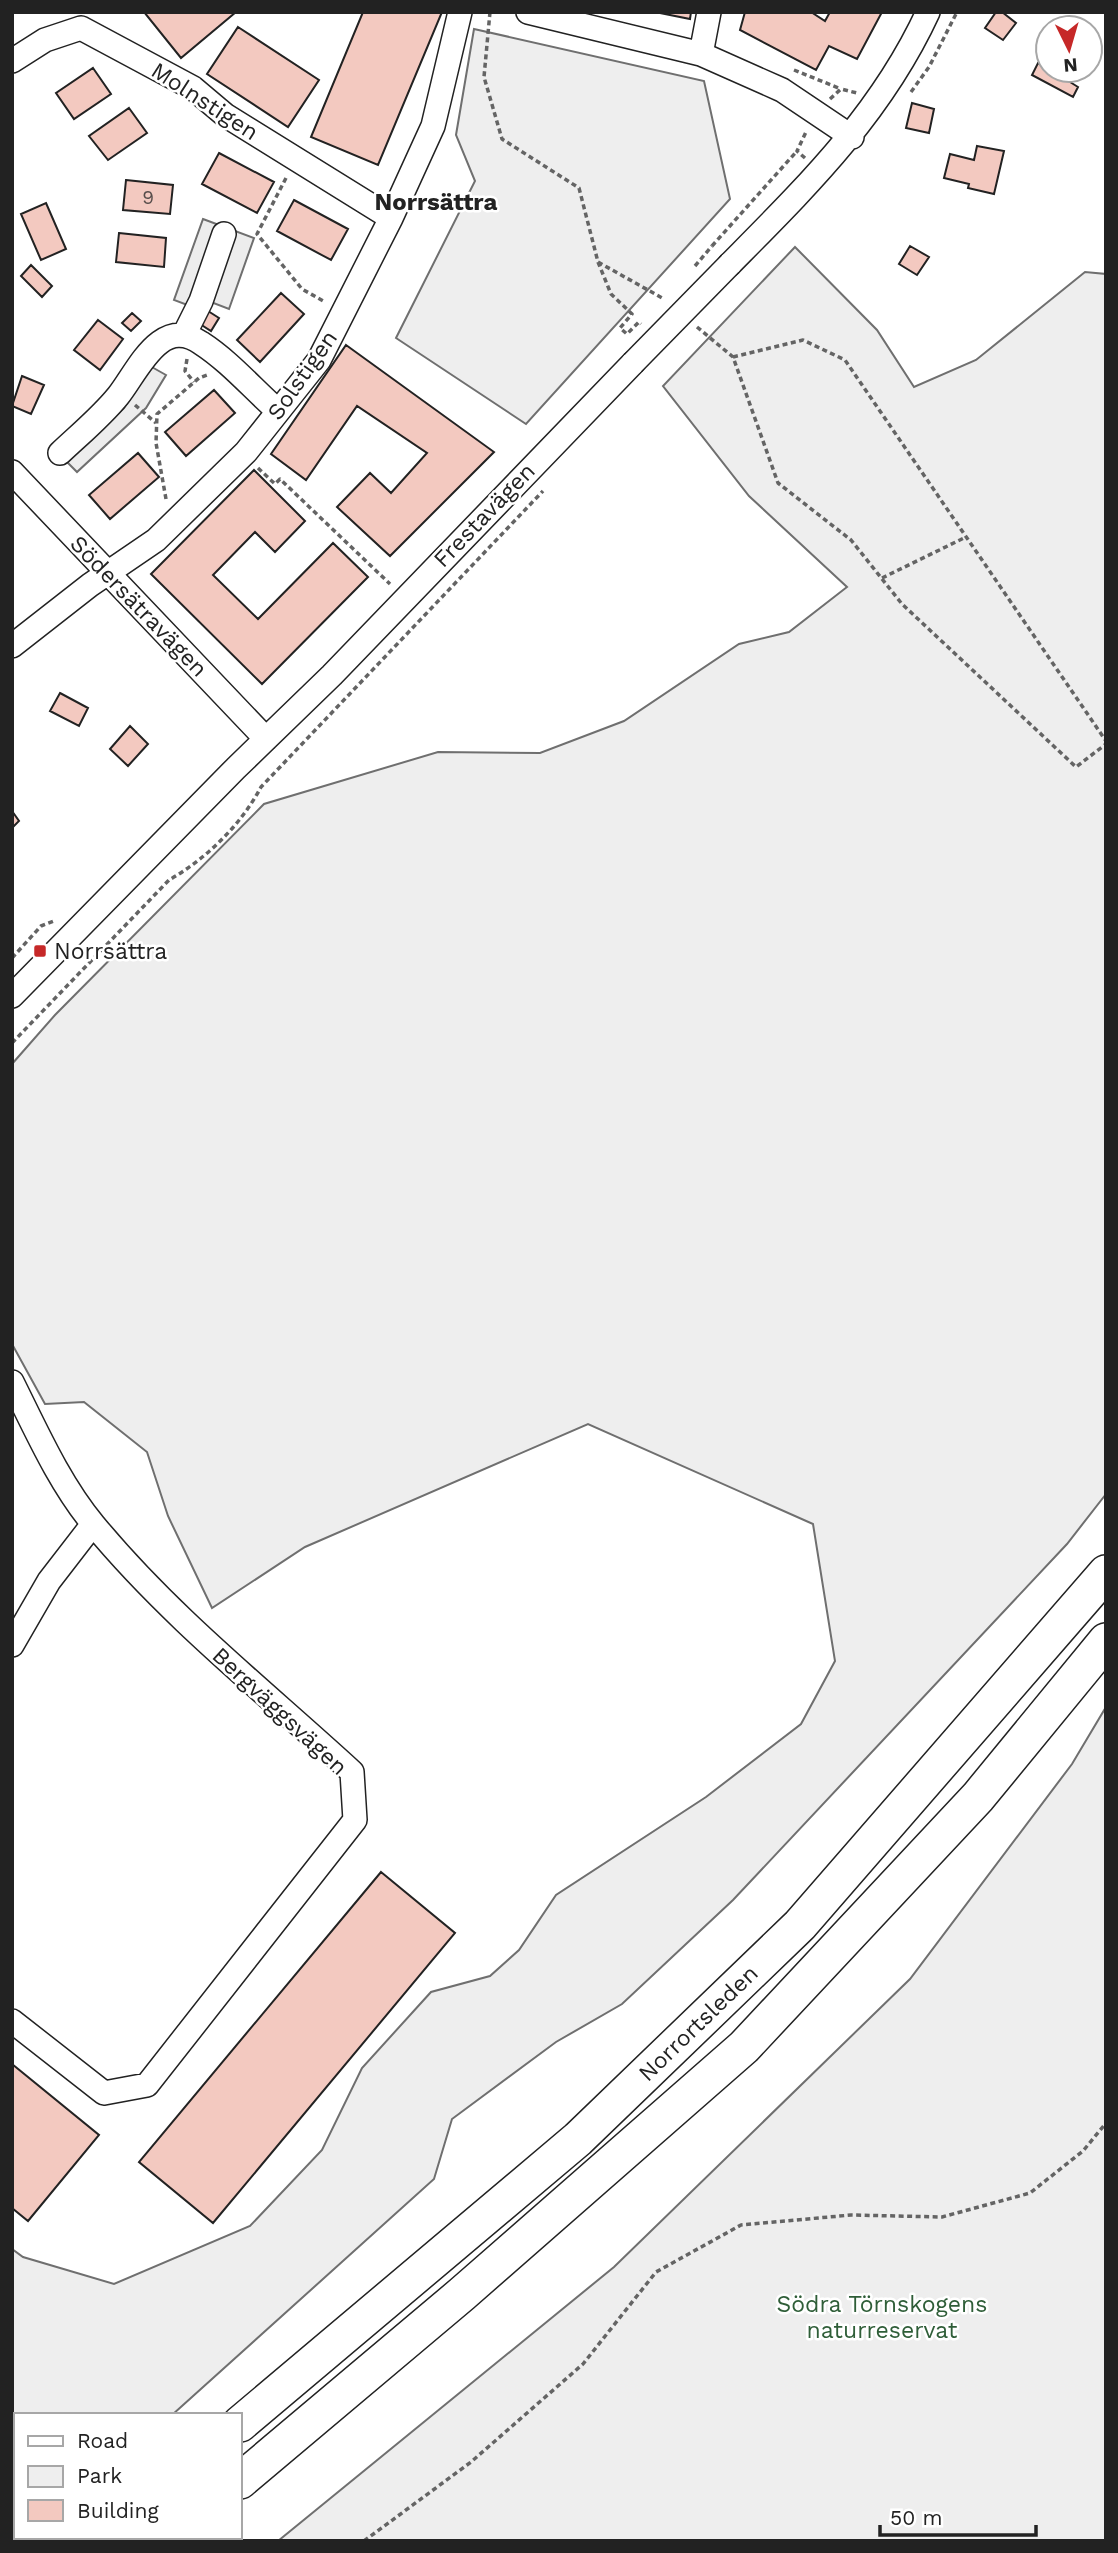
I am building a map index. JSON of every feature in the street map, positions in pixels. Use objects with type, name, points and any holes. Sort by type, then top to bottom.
[{"type":"highway","name":"Norrortsleden","points":[[242,2422],[578,2139],[800,1925],[1106,1573]]},
{"type":"highway","name":"Norrortsleden","points":[[242,2479],[463,2294],[744,2047],[978,1797],[1106,1641]]},
{"type":"street","name":"Solstigen","points":[[12,646],[156,540],[171,526],[246,452],[318,360],[391,218],[433,126],[460,12]]},
{"type":"street","points":[[528,12],[701,54],[782,90],[852,137]]},
{"type":"street","points":[[701,54],[709,12]]},
{"type":"street","name":"Frestavägen","points":[[12,996],[266,739],[332,676],[852,137],[879,98],[928,12]]},
{"type":"street","name":"Molnstigen","points":[[12,61],[45,40],[81,28],[193,88],[225,115],[391,218]]},
{"type":"street","points":[[184,335],[201,300],[224,234]]},
{"type":"street","points":[[60,453],[117,398],[149,349],[166,338],[184,335],[200,342],[278,411]]},
{"type":"street","name":"Södersätravägen","points":[[12,472],[266,739]]},
{"type":"street","name":"Bergväggsvägen","points":[[12,1382],[45,1449],[93,1524],[207,1644],[261,1688],[352,1772],[355,1820],[147,2085],[104,2093],[12,2021]]},
{"type":"street","points":[[12,1645],[49,1581],[93,1524]]},
{"type":"path","points":[[489,12],[484,77],[502,139],[579,188],[598,262],[611,294],[632,314],[620,328],[627,334],[639,322]]},
{"type":"path","points":[[712,246],[797,151]]},
{"type":"path","points":[[275,199],[257,234],[302,289],[326,303],[320,313],[338,323]]},
{"type":"path","points":[[598,262],[659,294],[668,303]]},
{"type":"path","points":[[688,319],[733,357],[778,483],[851,540],[902,604],[1076,767],[1106,742],[845,360],[803,341],[733,357]]},
{"type":"path","points":[[171,526],[156,443],[157,414],[222,362]]},
{"type":"path","points":[[136,406],[157,425]]},
{"type":"path","points":[[271,479],[275,484],[279,479],[390,584]]},
{"type":"path","points":[[12,1043],[169,880],[193,866],[249,810],[261,788],[544,489]]},
{"type":"path","points":[[881,578],[966,537]]},
{"type":"path","points":[[364,2541],[471,2462],[583,2364],[656,2272],[741,2225],[851,2216],[942,2217],[1030,2193],[1083,2151],[1106,2123]]},
{"type":"green space","points":[[474,29],[704,81],[730,199],[526,424],[396,338],[475,181],[456,135]]},
{"type":"green space","points":[[795,247],[877,330],[914,387],[976,360],[1085,272],[1106,274],[1106,1494],[1067,1544],[733,1900],[622,2004],[556,2042],[452,2119],[434,2179],[174,2413],[14,2413],[14,2539],[34,2539],[12,2541],[12,2249],[23,2257],[114,2284],[250,2226],[322,2150],[362,2068],[431,1992],[490,1976],[519,1950],[556,1895],[706,1797],[801,1724],[835,1661],[813,1524],[588,1424],[305,1547],[212,1608],[168,1516],[147,1452],[84,1402],[45,1404],[12,1344],[12,1064],[55,1015],[264,804],[438,752],[540,753],[624,721],[739,644],[789,632],[847,587],[749,496],[663,386]]},
{"type":"green space","name":"Södra Törnskogens naturreservat","points":[[1106,1707],[1106,2541],[278,2541],[614,2267],[910,1979],[1072,1764]]},
{"type":"shaded area","points":[[203,219],[254,238],[229,309],[211,302],[190,306],[174,300]]},
{"type":"shaded area","points":[[150,366],[166,375],[146,408],[77,472],[67,462],[124,408]]},
{"type":"building","points":[[144,12],[236,12],[181,58]]},
{"type":"building","points":[[363,12],[442,12],[378,165],[311,137]]},
{"type":"building","points":[[655,12],[691,12],[690,19]]},
{"type":"building","points":[[745,12],[811,12],[825,21],[830,12],[882,12],[857,59],[829,46],[816,70],[740,30]]},
{"type":"building","points":[[996,12],[1002,12],[1016,23],[1003,40],[985,28]]},
{"type":"building","points":[[238,27],[319,80],[288,127],[207,74]]},
{"type":"building","points":[[93,68],[111,94],[74,119],[56,93]]},
{"type":"building","points":[[1049,84],[1073,84],[1078,87],[1073,97]]},
{"type":"building","points":[[912,103],[934,109],[929,133],[906,128]]},
{"type":"building","points":[[129,108],[147,133],[108,160],[89,136]]},
{"type":"building","points":[[977,146],[1004,151],[994,194],[968,188],[969,184],[944,178],[950,154],[974,160]]},
{"type":"building","points":[[219,153],[274,182],[257,213],[202,184]]},
{"type":"building","points":[[126,180],[173,185],[170,214],[123,210]]},
{"type":"building","points":[[294,200],[348,229],[331,260],[277,231]]},
{"type":"building","points":[[46,203],[66,249],[41,260],[21,214]]},
{"type":"building","points":[[119,233],[166,238],[164,267],[116,262]]},
{"type":"building","points":[[910,246],[929,257],[917,275],[899,264]]},
{"type":"building","points":[[31,265],[52,286],[42,297],[21,276]]},
{"type":"building","points":[[281,293],[304,314],[260,362],[237,340]]},
{"type":"building","points":[[208,311],[219,318],[211,331],[200,324]]},
{"type":"building","points":[[132,313],[141,321],[131,331],[122,323]]},
{"type":"building","points":[[98,320],[123,339],[100,370],[74,350]]},
{"type":"building","points":[[346,345],[494,452],[390,556],[337,507],[370,473],[391,493],[427,453],[357,406],[306,480],[271,454]]},
{"type":"building","points":[[22,376],[44,385],[31,414],[12,406]]},
{"type":"building","points":[[214,390],[235,413],[186,456],[165,432]]},
{"type":"building","points":[[138,453],[159,477],[110,519],[89,495]]},
{"type":"building","points":[[254,470],[305,521],[275,552],[255,532],[213,575],[258,619],[333,543],[368,577],[262,684],[151,574]]},
{"type":"building","points":[[60,693],[88,708],[79,726],[50,711]]},
{"type":"building","points":[[130,726],[148,744],[128,766],[110,749]]},
{"type":"building","points":[[12,811],[19,821],[12,828]]},
{"type":"building","points":[[381,1872],[455,1933],[213,2223],[139,2162]]},
{"type":"building","points":[[12,2064],[99,2135],[28,2221],[12,2208]]},
{"type":"place","name":"Norrsättra","points":[[40,951]]},
{"type":"district","name":"Norrsättra","points":[[436,202]]}]
